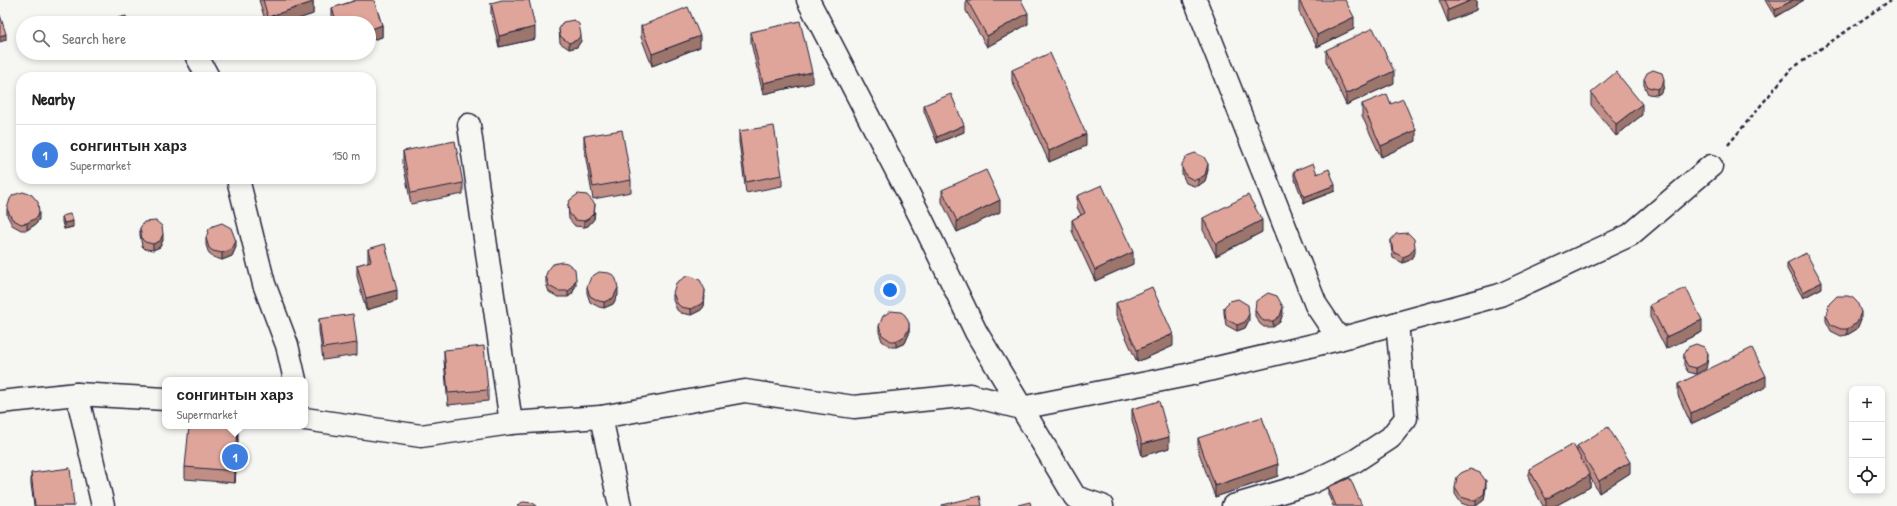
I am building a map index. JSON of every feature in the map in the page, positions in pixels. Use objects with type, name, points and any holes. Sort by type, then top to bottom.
[{"type":"street","points":[[808,0],[916,210],[976,332],[1075,498],[1102,506]]},
{"type":"street","points":[[1195,0],[1316,305],[1339,339]]},
{"type":"street","points":[[199,60],[205,72]]},
{"type":"street","points":[[469,125],[511,423]]},
{"type":"street","points":[[308,419],[421,436],[511,423],[601,417],[745,391],[854,406],[970,395],[1021,408],[1186,374],[1339,339],[1500,295],[1630,235],[1711,166]]},
{"type":"street","points":[[239,184],[264,284],[287,345],[295,377]]},
{"type":"street","points":[[1233,506],[1308,484],[1355,461],[1390,438],[1406,418],[1404,375],[1397,323]]},
{"type":"street","points":[[77,394],[103,506]]},
{"type":"street","points":[[0,402],[77,394],[162,399]]},
{"type":"street","points":[[601,417],[620,506]]},
{"type":"path","points":[[1711,166],[1790,70],[1891,0]]},
{"type":"building","points":[[263,0],[313,0],[313,2],[268,16]]},
{"type":"building","points":[[357,0],[374,0],[382,25],[376,27],[376,16],[335,16],[332,8]]},
{"type":"building","points":[[502,0],[529,0],[535,27],[499,36],[491,3]]},
{"type":"building","points":[[967,0],[1021,0],[1028,13],[987,36]]},
{"type":"building","points":[[1299,0],[1345,0],[1354,17],[1317,35]]},
{"type":"building","points":[[1444,0],[1472,0],[1448,10]]},
{"type":"building","points":[[1769,0],[1793,0],[1775,10]]},
{"type":"building","points":[[688,7],[700,36],[652,54],[641,26]]},
{"type":"building","points":[[0,15],[6,34],[0,36]]},
{"type":"building","points":[[574,20],[579,24],[581,35],[577,40],[569,43],[560,36],[559,29],[563,22]]},
{"type":"building","points":[[800,21],[812,72],[763,83],[751,32]]},
{"type":"building","points":[[1373,28],[1394,71],[1346,94],[1326,50]]},
{"type":"building","points":[[1050,53],[1086,134],[1049,151],[1012,70]]},
{"type":"building","points":[[1653,70],[1662,73],[1664,79],[1662,86],[1657,89],[1648,87],[1644,79],[1647,73]]},
{"type":"building","points":[[1616,72],[1642,104],[1616,124],[1591,93]]},
{"type":"building","points":[[951,94],[964,125],[937,137],[924,105]]},
{"type":"building","points":[[1387,94],[1391,104],[1403,99],[1416,130],[1381,146],[1362,104]]},
{"type":"building","points":[[774,126],[782,175],[746,182],[739,131]]},
{"type":"building","points":[[622,130],[631,180],[593,187],[584,136]]},
{"type":"building","points":[[455,141],[463,183],[411,193],[403,151]]},
{"type":"building","points":[[1195,153],[1204,157],[1208,164],[1205,175],[1194,180],[1186,176],[1182,168],[1182,164],[1187,156]]},
{"type":"building","points":[[1313,163],[1317,174],[1329,169],[1335,185],[1304,197],[1294,171]]},
{"type":"building","points":[[986,170],[1000,200],[957,221],[942,190]]},
{"type":"building","points":[[1102,185],[1133,252],[1095,270],[1072,220],[1085,213],[1077,196]]},
{"type":"building","points":[[23,192],[32,195],[38,202],[39,213],[36,218],[27,223],[21,224],[12,219],[7,209],[13,195]]},
{"type":"building","points":[[578,194],[587,195],[595,204],[594,213],[584,221],[575,220],[569,213],[568,204],[570,200]]},
{"type":"building","points":[[1248,195],[1262,220],[1216,244],[1203,218]]},
{"type":"building","points":[[70,214],[73,221],[64,223],[62,216]]},
{"type":"building","points":[[156,221],[162,226],[163,234],[160,241],[153,244],[145,242],[142,239],[140,228],[144,222]]},
{"type":"building","points":[[222,223],[231,228],[236,241],[232,249],[222,253],[213,251],[209,248],[206,238],[209,229]]},
{"type":"building","points":[[1408,233],[1414,239],[1415,247],[1410,254],[1403,257],[1393,252],[1391,240],[1396,234]]},
{"type":"building","points":[[385,244],[397,290],[366,298],[357,265],[371,261],[368,249]]},
{"type":"building","points":[[1806,253],[1822,282],[1803,292],[1787,263]]},
{"type":"building","points":[[562,262],[567,263],[575,269],[576,279],[572,288],[568,291],[558,291],[549,286],[546,276],[553,264]]},
{"type":"building","points":[[599,272],[613,275],[616,279],[618,288],[613,298],[604,302],[590,296],[587,287],[591,277]]},
{"type":"building","points":[[690,276],[700,280],[705,290],[704,300],[701,304],[691,309],[681,307],[677,303],[673,293],[676,283],[685,277]]},
{"type":"building","points":[[1152,287],[1173,334],[1137,350],[1116,303]]},
{"type":"building","points":[[1686,288],[1702,320],[1666,337],[1650,305]]},
{"type":"building","points":[[1268,293],[1277,296],[1283,307],[1280,316],[1273,321],[1264,321],[1255,310],[1256,301]]},
{"type":"building","points":[[1837,296],[1848,296],[1853,298],[1857,302],[1861,312],[1857,323],[1847,329],[1841,329],[1831,325],[1826,315],[1829,304]]},
{"type":"building","points":[[1238,299],[1248,305],[1249,314],[1245,322],[1237,325],[1226,319],[1224,307],[1230,301]]},
{"type":"building","points":[[891,311],[901,312],[905,315],[909,323],[909,328],[905,336],[896,341],[891,341],[882,335],[879,326],[883,316]]},
{"type":"building","points":[[353,314],[357,343],[323,348],[319,319]]},
{"type":"building","points":[[1696,344],[1704,347],[1708,353],[1706,363],[1696,368],[1688,366],[1684,359],[1684,354],[1688,347]]},
{"type":"building","points":[[484,346],[488,390],[448,393],[444,350]]},
{"type":"building","points":[[1752,348],[1766,376],[1691,413],[1678,384]]},
{"type":"building","points":[[1159,401],[1169,437],[1142,444],[1132,409]]},
{"type":"building","points":[[1262,417],[1278,464],[1215,486],[1198,438]]},
{"type":"building","points":[[1608,427],[1630,462],[1599,481],[1577,446]]},
{"type":"building","points":[[189,429],[238,429],[235,471],[185,467]]},
{"type":"building","points":[[1573,444],[1590,475],[1546,499],[1529,469]]},
{"type":"building","points":[[70,468],[74,506],[35,506],[31,473]]},
{"type":"building","points":[[1470,469],[1480,473],[1486,481],[1484,494],[1476,500],[1461,497],[1455,488],[1457,477],[1461,473]]},
{"type":"building","points":[[1350,478],[1362,506],[1336,506],[1328,487]]},
{"type":"building","points":[[980,496],[982,506],[942,506],[942,505]]},
{"type":"building","points":[[523,502],[533,503],[537,506],[517,506]]},
{"type":"building","points":[[1030,502],[1031,506],[1014,506]]},
{"type":"place","name":"сонгинтын харз","points":[[235,457]]}]
